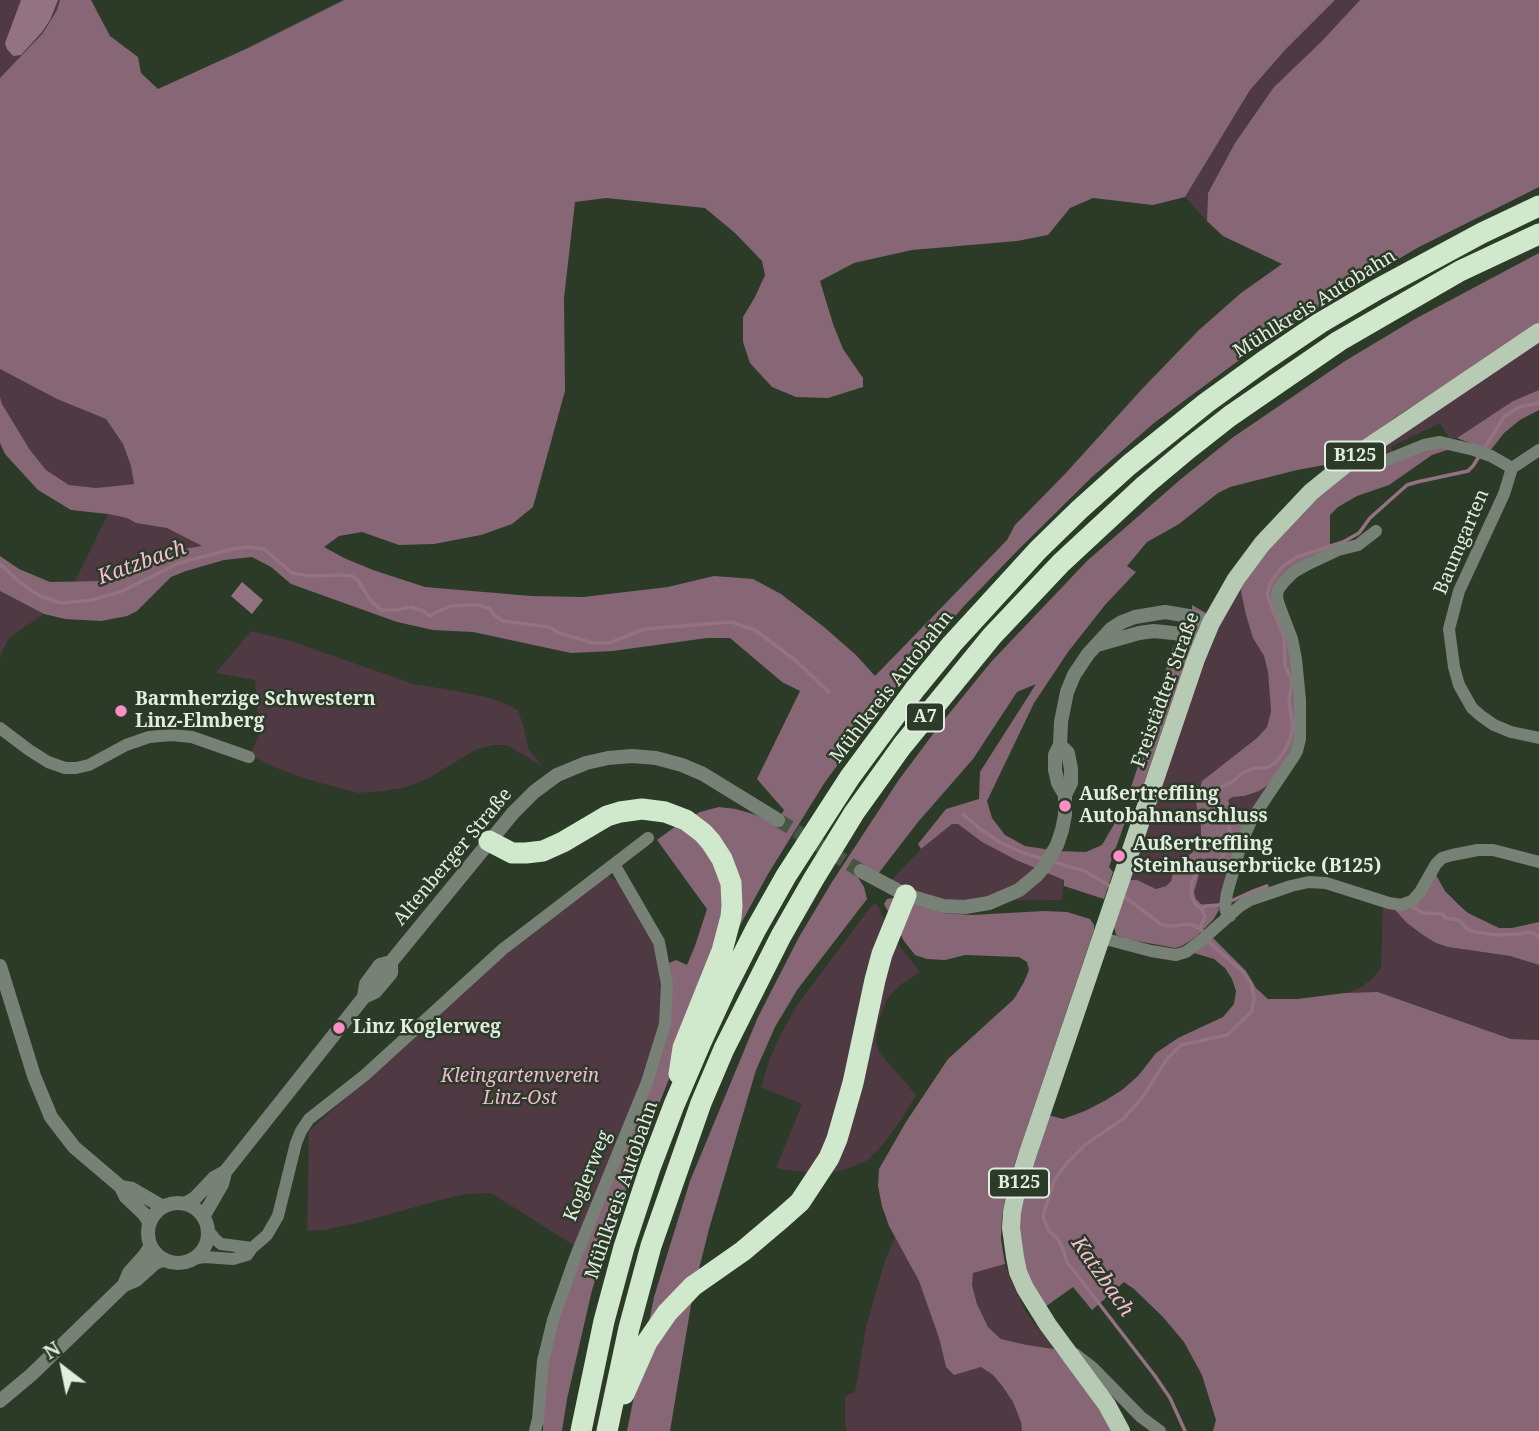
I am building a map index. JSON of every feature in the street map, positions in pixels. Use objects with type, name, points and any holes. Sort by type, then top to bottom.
[{"type":"highway","name":"Mühlkreis Autobahn","points":[[581,1431],[604,1321],[624,1247],[674,1105],[715,1011],[750,941],[819,823],[923,680],[1038,550],[1129,465],[1206,403],[1320,323],[1377,289],[1469,239],[1539,206]]},
{"type":"highway","name":"A7","points":[[607,1431],[629,1328],[651,1246],[701,1102],[780,936],[855,813],[902,746],[992,636],[1061,563],[1188,449],[1240,409],[1339,341],[1460,271],[1539,234]]},
{"type":"highway","points":[[489,841],[512,853],[543,851],[607,817],[642,809],[665,812],[686,820],[717,850],[731,883],[731,917],[722,951],[682,1048],[674,1105]]},
{"type":"highway","points":[[607,1431],[639,1359],[667,1312],[693,1286],[763,1236],[800,1202],[829,1158],[848,1103],[882,954],[906,895]]},
{"type":"main road","name":"Freistädter Straße","points":[[1121,1431],[1094,1385],[1035,1305],[1018,1272],[1012,1236],[1012,1212],[1028,1153],[1202,643],[1236,579],[1262,544],[1311,492],[1358,454],[1539,332]]},
{"type":"street","points":[[1358,454],[1364,461],[1382,462],[1424,445],[1440,442],[1482,453],[1512,468],[1539,450]]},
{"type":"street","name":"Baumgarten","points":[[1512,468],[1504,494],[1459,591],[1449,629],[1459,685],[1472,708],[1494,725],[1539,738]]},
{"type":"street","points":[[1102,938],[1176,955],[1186,952],[1206,937],[1227,906],[1236,860],[1252,819],[1289,765],[1300,739],[1296,659],[1292,639],[1279,605],[1278,590],[1301,568],[1338,550],[1358,545],[1376,531]]},
{"type":"street","points":[[861,871],[906,895],[943,906],[976,906],[1008,896],[1029,882],[1048,860],[1062,830],[1065,796],[1071,783],[1068,753],[1060,745],[1063,709],[1067,692],[1082,663],[1116,625],[1135,617],[1151,613],[1173,613],[1211,623]]},
{"type":"street","points":[[1097,645],[1154,631],[1182,634],[1202,643]]},
{"type":"street","points":[[0,728],[48,762],[65,768],[89,765],[126,745],[149,737],[172,735],[191,737],[248,757]]},
{"type":"street","name":"Altenberger Straße","points":[[185,1204],[195,1198],[214,1178],[225,1172],[364,997],[382,985],[391,972],[391,962],[489,841],[527,799],[557,775],[586,763],[619,757],[656,758],[682,765],[723,785],[779,820]]},
{"type":"street","points":[[252,1248],[221,1244],[194,1208],[185,1204],[175,1203],[163,1207],[154,1214],[148,1232],[156,1254],[177,1263],[205,1257],[224,1259],[247,1255],[267,1235],[278,1216],[300,1130],[309,1119],[365,1075],[503,949],[648,838]]},
{"type":"street","points":[[1227,906],[1309,883],[1326,883],[1389,904],[1401,905],[1412,901],[1420,892],[1436,863],[1452,855],[1493,850],[1539,862]]},
{"type":"street","name":"Koglerweg","points":[[535,1431],[543,1361],[553,1320],[575,1258],[647,1082],[666,1024],[667,984],[659,942],[614,864]]},
{"type":"street","points":[[0,966],[34,1076],[48,1111],[63,1135],[121,1187],[126,1197],[150,1223]]},
{"type":"street","name":"Altenberger Straße","points":[[191,1259],[200,1253],[205,1245],[205,1223],[225,1172]]},
{"type":"street","points":[[121,1187],[132,1189],[163,1207]]},
{"type":"street","points":[[124,1285],[129,1273],[151,1245]]},
{"type":"street","points":[[0,1401],[31,1375],[124,1285],[136,1280],[164,1259]]},
{"type":"street","name":"Freistädter Straße","points":[[1063,1345],[1092,1367],[1125,1402],[1160,1431]]},
{"type":"green space","points":[[0,0],[60,0],[43,33],[0,78]]},
{"type":"green space","points":[[1335,0],[1360,0],[1274,87],[1235,143],[1208,193],[1207,221],[1185,197],[1250,90]]},
{"type":"green space","points":[[1539,340],[1539,390],[1513,401],[1457,438],[1449,438],[1440,423],[1391,447],[1393,452],[1374,456],[1371,454]]},
{"type":"green space","points":[[0,369],[57,399],[106,419],[123,444],[134,484],[96,488],[69,485],[46,470],[30,450],[2,404]]},
{"type":"green space","points":[[108,514],[136,523],[168,528],[203,546],[164,552],[100,581],[75,581]]},
{"type":"green space","points":[[1242,583],[1253,638],[1264,656],[1268,672],[1271,711],[1267,727],[1202,781],[1196,803],[1201,839],[1192,853],[1175,864],[1171,881],[1156,889],[1129,880],[1210,645]]},
{"type":"green space","points":[[0,591],[44,614],[10,637],[0,660]]},
{"type":"green space","points":[[251,631],[291,641],[413,684],[494,699],[518,710],[528,748],[542,766],[507,745],[493,745],[475,750],[429,778],[407,787],[358,793],[279,769],[250,755],[259,735],[255,680],[216,673]]},
{"type":"green space","points":[[1274,781],[1243,829],[1228,800],[1244,796]]},
{"type":"green space","points":[[952,824],[958,824],[982,842],[1016,860],[1064,880],[1062,900],[955,901],[933,897],[891,881],[921,849]]},
{"type":"green space","points":[[1233,859],[1218,906],[1201,904],[1194,892],[1201,868]]},
{"type":"green space","name":"Kleingartenverein Linz-Ost","points":[[609,876],[621,884],[655,942],[662,975],[660,1023],[644,1077],[575,1246],[491,1193],[466,1194],[362,1222],[307,1231],[309,1131],[502,957],[604,877]]},
{"type":"green space","points":[[877,904],[899,945],[920,972],[900,985],[887,999],[879,1019],[876,1041],[879,1052],[916,1095],[882,1146],[868,1160],[832,1173],[776,1168],[802,1104],[761,1087],[770,1058],[798,1004],[872,905]]},
{"type":"green space","points":[[1383,906],[1395,910],[1436,943],[1510,956],[1539,965],[1539,1040],[1511,1039],[1379,992],[1345,993],[1358,989],[1371,980],[1381,968]]},
{"type":"green space","points":[[895,1237],[919,1281],[946,1367],[981,1367],[993,1375],[1013,1402],[1022,1431],[847,1431],[845,1396],[855,1392],[866,1327],[885,1261]]},
{"type":"green space","points":[[1005,1264],[1026,1312],[1054,1349],[1001,1339],[988,1327],[977,1304],[972,1285],[973,1273]]},
{"type":"shaded area","points":[[21,0],[58,0],[42,32],[21,55],[13,56],[5,43]]},
{"type":"shaded area","points":[[60,0],[91,0],[110,36],[138,57],[141,73],[158,89],[344,0],[1335,0],[1250,90],[1185,197],[1153,205],[1093,198],[1070,208],[1048,235],[1017,241],[912,250],[854,263],[820,281],[843,349],[863,378],[863,387],[828,398],[796,397],[772,387],[750,363],[743,342],[743,317],[765,275],[762,261],[735,233],[705,208],[606,198],[575,202],[564,298],[565,391],[533,507],[512,524],[481,535],[434,544],[399,545],[362,532],[339,536],[324,547],[373,570],[425,587],[531,596],[583,597],[668,587],[714,576],[753,579],[781,594],[824,627],[875,676],[1007,540],[1015,525],[1199,330],[1241,293],[1282,264],[1223,236],[1207,221],[1208,193],[1235,143],[1274,87],[1360,0],[1539,0],[1539,187],[1417,248],[1343,292],[1265,341],[1154,423],[1092,477],[963,607],[894,689],[825,782],[768,874],[721,960],[680,1051],[635,1165],[592,1290],[562,1431],[543,1431],[547,1362],[556,1321],[650,1082],[669,963],[676,960],[687,965],[707,909],[657,840],[700,812],[719,807],[756,815],[775,825],[784,810],[757,779],[800,691],[782,682],[730,638],[707,638],[613,651],[571,653],[473,632],[433,630],[397,622],[291,584],[271,567],[252,557],[224,560],[171,577],[137,611],[127,616],[101,621],[65,619],[44,614],[0,591],[0,556],[19,569],[50,582],[100,581],[164,552],[202,546],[167,528],[136,523],[108,514],[71,510],[38,490],[5,454],[0,443],[0,397],[30,450],[46,470],[69,485],[96,488],[134,484],[123,444],[106,419],[57,399],[0,369],[0,78],[43,33]]},
{"type":"shaded area","points":[[1539,253],[1539,323],[1330,464],[1230,487],[1218,493],[1179,524],[1147,542],[1127,566],[1136,572],[1105,605],[1068,652],[1034,703],[987,801],[992,818],[1005,835],[1025,846],[1057,851],[1086,852],[1102,845],[1123,809],[1129,811],[1109,867],[1113,872],[1104,899],[1064,886],[1064,880],[1016,860],[982,842],[958,824],[952,824],[921,849],[918,844],[946,809],[979,799],[980,772],[1036,684],[1017,692],[973,759],[918,822],[878,874],[862,866],[857,876],[867,899],[797,990],[775,1027],[756,1070],[693,1293],[670,1431],[627,1431],[654,1297],[690,1181],[758,1017],[799,937],[832,882],[898,781],[939,726],[991,662],[1087,561],[1232,438],[1345,361],[1415,319]]},
{"type":"shaded area","points":[[1539,390],[1539,410],[1504,433],[1490,451],[1457,438],[1513,401]]},
{"type":"shaded area","points":[[1442,447],[1461,451],[1447,450],[1432,455],[1389,485],[1357,496],[1338,507],[1330,515],[1330,548],[1298,564],[1276,585],[1292,656],[1296,740],[1274,781],[1259,791],[1228,800],[1243,823],[1233,859],[1201,868],[1194,892],[1201,904],[1218,906],[1219,910],[1213,920],[1197,936],[1175,948],[1116,935],[1114,927],[1129,880],[1137,880],[1156,889],[1171,881],[1175,864],[1192,853],[1201,839],[1196,803],[1202,781],[1267,727],[1271,711],[1268,672],[1264,656],[1253,638],[1241,591],[1242,583],[1255,563],[1303,508],[1351,468],[1377,466],[1425,449]]},
{"type":"shaded area","points":[[242,582],[263,600],[252,614],[231,596]]},
{"type":"shaded area","points":[[1192,605],[1206,613],[1185,664],[1143,786],[1135,800],[1131,797],[1131,787],[1159,691],[1172,650],[1192,611]]},
{"type":"shaded area","points":[[1436,875],[1445,891],[1468,913],[1499,928],[1539,922],[1539,965],[1510,956],[1448,947],[1436,943],[1407,923],[1395,910]]},
{"type":"shaded area","points":[[894,898],[942,913],[972,915],[1067,912],[1090,919],[1094,925],[1008,1184],[1001,1239],[1005,1264],[973,1273],[972,1285],[988,1327],[1001,1339],[1054,1349],[1102,1413],[1111,1431],[1022,1431],[1013,1402],[993,1375],[981,1367],[954,1375],[946,1367],[919,1281],[889,1226],[882,1206],[878,1186],[879,1169],[906,1122],[948,1059],[1014,999],[1029,970],[1027,962],[1019,957],[965,955],[945,960],[915,955],[904,941],[884,904],[887,899]]},
{"type":"shaded area","points":[[1213,938],[1246,971],[1256,988],[1268,999],[1378,992],[1511,1039],[1539,1040],[1539,1431],[1213,1431],[1216,1420],[1202,1375],[1184,1342],[1134,1289],[1124,1282],[1092,1310],[1073,1287],[1045,1307],[1025,1270],[1018,1227],[1021,1202],[1048,1115],[1063,1119],[1106,1100],[1138,1076],[1156,1053],[1178,1038],[1223,1017],[1234,1004],[1236,991],[1232,979],[1225,968],[1214,959],[1194,953]]},
{"type":"waterway","points":[[1200,928],[1205,917],[1191,896],[1192,882],[1199,866],[1211,860],[1221,860],[1230,836],[1229,824],[1216,803],[1217,793],[1221,787],[1243,773],[1254,768],[1267,768],[1276,762],[1290,740],[1293,727],[1289,701],[1292,680],[1285,666],[1284,637],[1267,595],[1270,583],[1283,566],[1297,557],[1343,542],[1359,533],[1370,518],[1407,485],[1468,471],[1504,417],[1519,407],[1539,403]]},
{"type":"waterway","name":"Katzbach","points":[[0,564],[40,596],[61,603],[92,600],[120,592],[179,563],[232,549],[264,549],[292,573],[309,576],[352,576],[381,610],[411,607],[429,616],[450,606],[477,605],[489,608],[503,621],[549,627],[559,633],[593,643],[609,643],[645,629],[731,622],[755,630],[795,660],[829,692]]},
{"type":"waterway","name":"Katzbach","points":[[963,814],[1001,843],[1043,859]]},
{"type":"waterway","name":"Katzbach","points":[[1053,862],[1085,871],[1113,888]]},
{"type":"waterway","points":[[1202,909],[1231,901],[1267,886]]},
{"type":"waterway","name":"Katzbach","points":[[1122,895],[1162,925],[1189,924],[1200,928],[1212,945],[1242,971],[1251,983],[1254,997],[1252,1011],[1227,1035],[1181,1045],[1167,1059],[1142,1098],[1123,1119],[1086,1144],[1066,1164],[1054,1181],[1043,1216],[1048,1230],[1062,1247],[1067,1262],[1170,1398],[1185,1431]]},
{"type":"waterway","points":[[1413,907],[1423,913],[1443,914],[1445,918],[1459,920],[1467,929],[1475,932],[1496,935],[1528,932],[1539,938]]},
{"type":"tunnel","points":[[778,820],[861,871]]},
{"type":"place","name":"Barmherzige Schwestern Linz-Elmberg","points":[[121,711]]},
{"type":"place","name":"Außertreffling Autobahnanschluss","points":[[1065,806]]},
{"type":"place","name":"Außertreffling Steinhauserbrücke (B125)","points":[[1119,856]]},
{"type":"place","name":"Linz Koglerweg","points":[[339,1028]]}]
